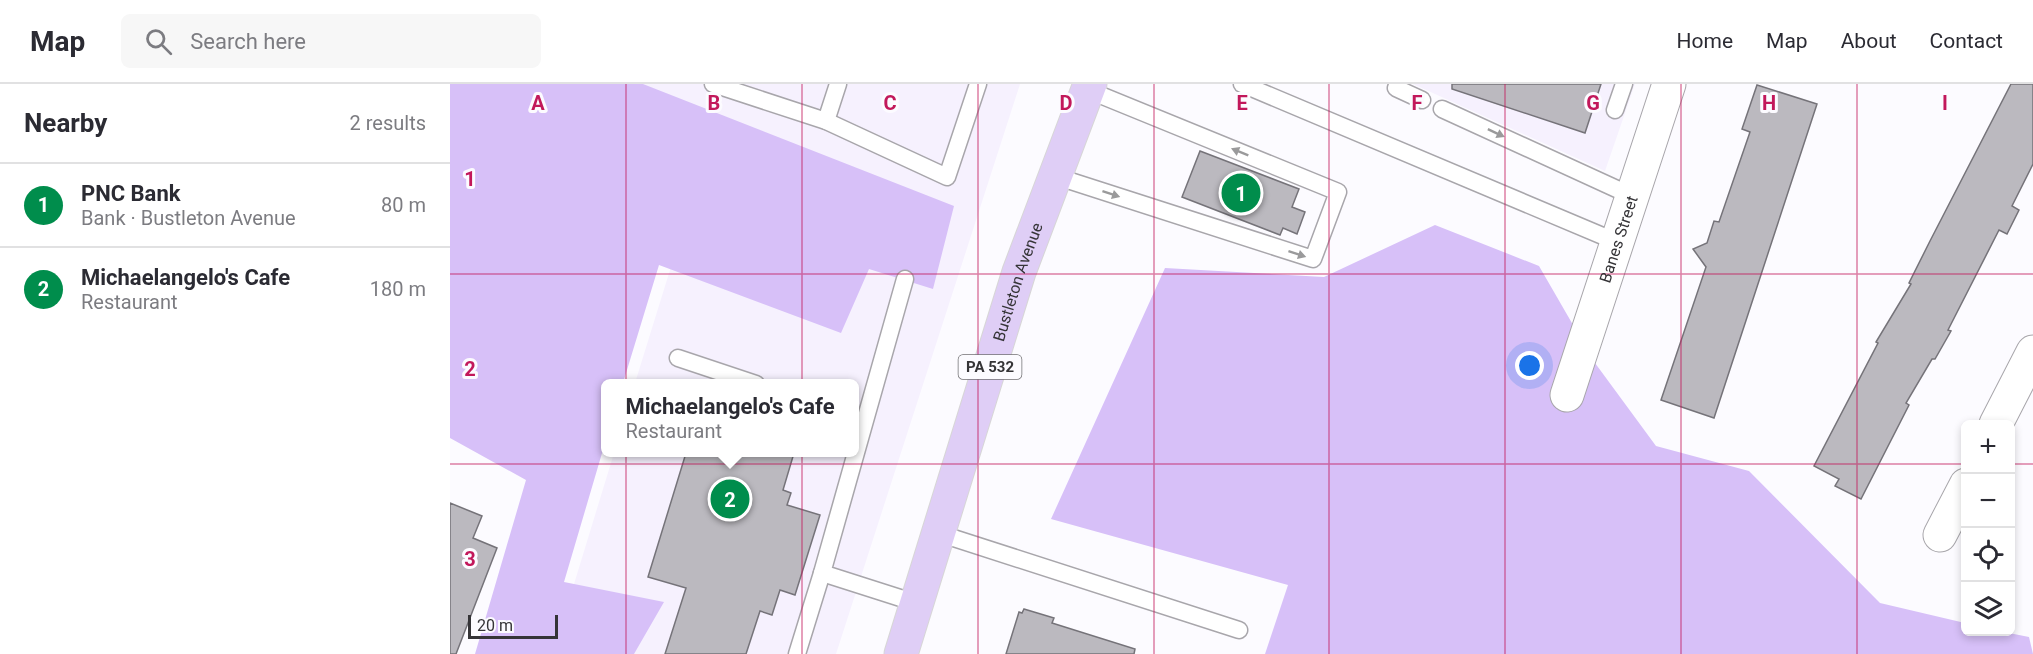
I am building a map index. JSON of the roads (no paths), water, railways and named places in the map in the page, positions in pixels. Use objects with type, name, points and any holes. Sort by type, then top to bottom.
[{"type":"main road","name":"Bustleton Avenue","points":[[901,654],[1019,272],[1089,87]]},
{"type":"street","name":"Banes Street","points":[[1567,395],[1669,84]]},
{"type":"street","points":[[1998,420],[2033,352]]},
{"type":"street","points":[[1940,535],[1961,493]]},
{"type":"lane","points":[[713,84],[826,121],[947,177],[978,84]]},
{"type":"lane","points":[[826,121],[838,84]]},
{"type":"lane","points":[[1242,84],[1617,242]]},
{"type":"lane","points":[[1615,111],[1624,84]]},
{"type":"lane","points":[[1393,85],[1422,100]]},
{"type":"lane","points":[[1055,176],[1313,259],[1338,192],[1089,87]]},
{"type":"lane","points":[[1442,109],[1632,196]]},
{"type":"lane","points":[[860,417],[905,279]]},
{"type":"lane","points":[[678,358],[741,379]]},
{"type":"lane","points":[[798,654],[822,573],[850,457]]},
{"type":"lane","points":[[938,533],[1239,630]]},
{"type":"lane","points":[[822,573],[916,603]]},
{"type":"place","name":"PNC Bank","points":[[1241,193]]},
{"type":"place","name":"Michaelangelo's Cafe","points":[[730,499]]}]
